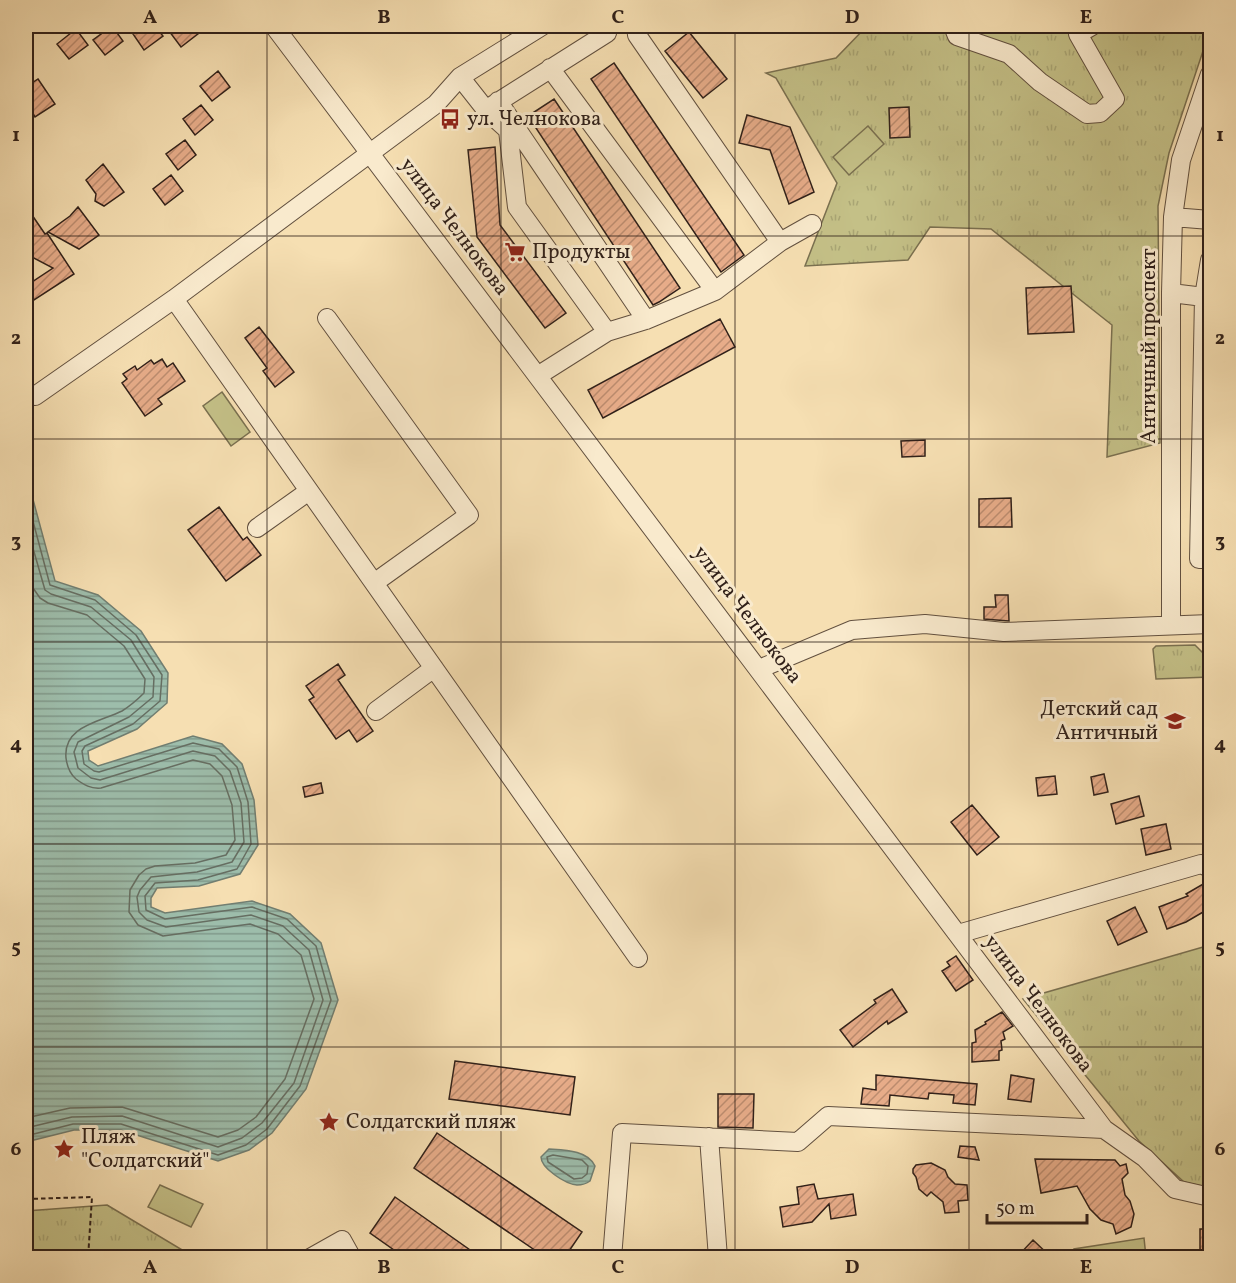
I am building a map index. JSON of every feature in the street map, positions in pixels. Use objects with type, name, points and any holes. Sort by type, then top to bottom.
[{"type":"street","name":"улица Челнокова","points":[[274,26],[539,375],[1104,1129],[1145,1158],[1175,1189],[1210,1197]]},
{"type":"street","points":[[35,396],[174,299],[436,105],[460,77],[542,26]]},
{"type":"street","points":[[492,105],[607,33],[599,26]]},
{"type":"street","points":[[636,26],[637,35],[780,242]]},
{"type":"street","points":[[952,26],[957,36],[1009,54],[1040,81],[1087,114],[1100,113],[1114,99],[1078,34],[1092,26]]},
{"type":"street","points":[[550,68],[715,291]]},
{"type":"street","name":"Античный проспект","points":[[1171,625],[1173,217],[1181,160],[1210,74]]},
{"type":"street","points":[[460,77],[492,105],[646,320]]},
{"type":"street","points":[[492,105],[508,130],[516,207],[607,332]]},
{"type":"street","points":[[1173,217],[1210,220]]},
{"type":"street","points":[[539,375],[607,332],[646,320],[715,291],[780,242],[812,224]]},
{"type":"street","points":[[1210,260],[1199,559],[1210,559]]},
{"type":"street","points":[[1171,293],[1207,298]]},
{"type":"street","points":[[174,299],[638,958]]},
{"type":"street","points":[[327,318],[469,515],[374,583]]},
{"type":"street","points":[[257,528],[309,491]]},
{"type":"street","points":[[759,669],[852,630],[925,624],[1004,632],[1210,624]]},
{"type":"street","points":[[375,711],[434,669]]},
{"type":"street","points":[[958,934],[1201,864],[1210,868]]},
{"type":"street","points":[[612,1257],[622,1132],[798,1142],[828,1116],[1104,1129]]},
{"type":"street","points":[[709,1137],[718,1257]]},
{"type":"street","points":[[310,1257],[342,1240],[352,1257]]},
{"type":"path","points":[[26,1199],[92,1197],[88,1257]]},
{"type":"green space","points":[[867,26],[1210,26],[1210,34],[1169,153],[1158,206],[1160,443],[1107,457],[1112,325],[991,229],[930,227],[908,260],[805,266],[837,183],[776,78],[766,73],[836,58]]},
{"type":"green space","points":[[868,126],[884,144],[849,175],[833,157]]},
{"type":"green space","points":[[222,392],[250,432],[231,446],[203,406]]},
{"type":"green space","points":[[1195,645],[1205,655],[1210,655],[1210,677],[1156,679],[1153,649],[1156,646]]},
{"type":"green space","points":[[1210,945],[1210,1188],[1184,1182],[1139,1141],[1023,999]]},
{"type":"green space","points":[[160,1185],[203,1204],[191,1227],[148,1207]]},
{"type":"green space","points":[[107,1205],[194,1257],[26,1257],[26,1211]]},
{"type":"green space","points":[[1144,1238],[1146,1257],[1075,1257],[1074,1249]]},
{"type":"water","points":[[26,480],[55,581],[98,595],[141,631],[168,673],[167,703],[137,729],[88,751],[89,760],[98,766],[193,736],[222,744],[242,764],[254,800],[258,845],[240,874],[199,886],[157,888],[151,898],[151,907],[165,913],[252,901],[290,914],[321,943],[338,1000],[306,1089],[272,1133],[249,1150],[218,1161],[121,1130],[74,1130],[26,1142]]},
{"type":"water","points":[[549,1149],[575,1152],[587,1157],[595,1166],[590,1181],[577,1185],[554,1175],[545,1166],[541,1157]]},
{"type":"building","points":[[112,26],[123,41],[105,55],[93,40]]},
{"type":"building","points":[[144,26],[155,26],[163,36],[144,50],[133,34]]},
{"type":"building","points":[[177,26],[194,26],[199,33],[181,47],[169,31]]},
{"type":"building","points":[[76,29],[88,45],[69,59],[57,44]]},
{"type":"building","points":[[689,32],[727,79],[703,98],[665,51]]},
{"type":"building","points":[[614,63],[744,255],[721,272],[591,79]]},
{"type":"building","points":[[218,71],[230,87],[212,101],[200,86]]},
{"type":"building","points":[[38,79],[55,104],[35,117],[26,102],[26,87]]},
{"type":"building","points":[[554,99],[680,288],[653,305],[528,116]]},
{"type":"building","points":[[201,105],[213,120],[195,135],[183,119]]},
{"type":"building","points":[[909,107],[910,137],[890,138],[889,108]]},
{"type":"building","points":[[747,115],[790,127],[814,192],[789,204],[770,150],[739,143]]},
{"type":"building","points":[[185,140],[196,155],[178,170],[166,154]]},
{"type":"building","points":[[495,147],[500,225],[566,313],[545,328],[477,237],[468,150]]},
{"type":"building","points":[[103,164],[124,192],[104,206],[95,201],[96,194],[86,180]]},
{"type":"building","points":[[171,175],[183,191],[165,205],[153,189]]},
{"type":"building","points":[[78,207],[99,235],[79,249],[48,232]]},
{"type":"building","points":[[32,215],[74,274],[34,300],[26,286],[53,268],[28,255],[26,251],[26,220]]},
{"type":"building","points":[[1071,286],[1074,332],[1028,334],[1026,288]]},
{"type":"building","points":[[720,319],[735,347],[603,418],[588,390]]},
{"type":"building","points":[[259,327],[294,372],[275,387],[263,371],[267,368],[245,338]]},
{"type":"building","points":[[162,359],[167,367],[173,363],[185,381],[158,399],[162,404],[145,416],[122,383],[127,379],[123,374],[135,366],[137,370],[151,360],[154,364]]},
{"type":"building","points":[[925,440],[925,456],[902,457],[901,441]]},
{"type":"building","points":[[1011,498],[1012,527],[979,527],[979,499]]},
{"type":"building","points":[[219,507],[243,540],[247,537],[261,555],[226,581],[188,530]]},
{"type":"building","points":[[995,595],[1008,595],[1009,621],[984,619],[984,607],[996,607]]},
{"type":"building","points":[[338,664],[345,675],[338,680],[373,731],[357,742],[349,730],[336,739],[309,700],[314,697],[306,686]]},
{"type":"building","points":[[1104,774],[1108,792],[1094,795],[1091,777]]},
{"type":"building","points":[[1055,776],[1057,794],[1038,796],[1036,778]]},
{"type":"building","points":[[321,783],[323,793],[305,797],[303,787]]},
{"type":"building","points":[[1139,796],[1144,816],[1116,824],[1111,804]]},
{"type":"building","points":[[972,805],[999,837],[977,855],[951,822]]},
{"type":"building","points":[[1166,824],[1171,849],[1146,855],[1141,829]]},
{"type":"building","points":[[1210,880],[1210,908],[1186,922],[1167,929],[1159,907],[1188,896],[1186,894]]},
{"type":"building","points":[[1135,907],[1147,932],[1118,945],[1107,921]]},
{"type":"building","points":[[956,956],[973,980],[956,991],[942,971],[950,966],[947,962]]},
{"type":"building","points":[[892,989],[907,1012],[888,1024],[887,1021],[853,1047],[840,1030],[876,1003],[874,1000]]},
{"type":"building","points":[[1002,1012],[1013,1026],[1003,1032],[1005,1039],[1001,1041],[1002,1050],[999,1051],[999,1060],[972,1062],[972,1043],[976,1042],[975,1030]]},
{"type":"building","points":[[455,1061],[575,1077],[570,1115],[449,1099]]},
{"type":"building","points":[[876,1075],[977,1084],[975,1105],[953,1103],[954,1095],[929,1093],[928,1099],[890,1095],[889,1106],[861,1104],[863,1088],[876,1090]]},
{"type":"building","points":[[1011,1075],[1034,1079],[1031,1102],[1008,1099]]},
{"type":"building","points":[[718,1094],[754,1094],[753,1128],[718,1127]]},
{"type":"building","points":[[437,1133],[582,1232],[565,1257],[545,1257],[414,1168]]},
{"type":"building","points":[[960,1146],[975,1147],[979,1160],[958,1157]]},
{"type":"building","points":[[1035,1159],[1115,1160],[1120,1166],[1126,1164],[1128,1173],[1122,1179],[1125,1195],[1130,1201],[1134,1214],[1131,1227],[1116,1234],[1113,1224],[1101,1220],[1090,1209],[1077,1186],[1041,1193]]},
{"type":"building","points":[[931,1163],[945,1170],[955,1184],[967,1185],[968,1200],[958,1201],[959,1212],[945,1213],[943,1202],[931,1192],[927,1196],[919,1189],[913,1169],[916,1165]]},
{"type":"building","points":[[814,1184],[818,1199],[853,1194],[856,1215],[831,1219],[829,1204],[812,1222],[783,1227],[780,1207],[799,1204],[797,1187]]},
{"type":"building","points":[[395,1197],[480,1257],[404,1257],[370,1233]]},
{"type":"building","points":[[1200,1229],[1210,1229],[1210,1257],[1200,1257]]},
{"type":"building","points":[[1033,1240],[1051,1257],[1017,1257]]},
{"type":"place","name":"ул. Челнокова","points":[[450,119]]},
{"type":"place","name":"Продукты","points":[[515,252]]},
{"type":"place","name":"Детский сад Античный","points":[[1175,721]]},
{"type":"place","name":"Солдатский пляж","points":[[329,1122]]},
{"type":"place","name":"Пляж \"Солдатский\"","points":[[64,1149]]}]
